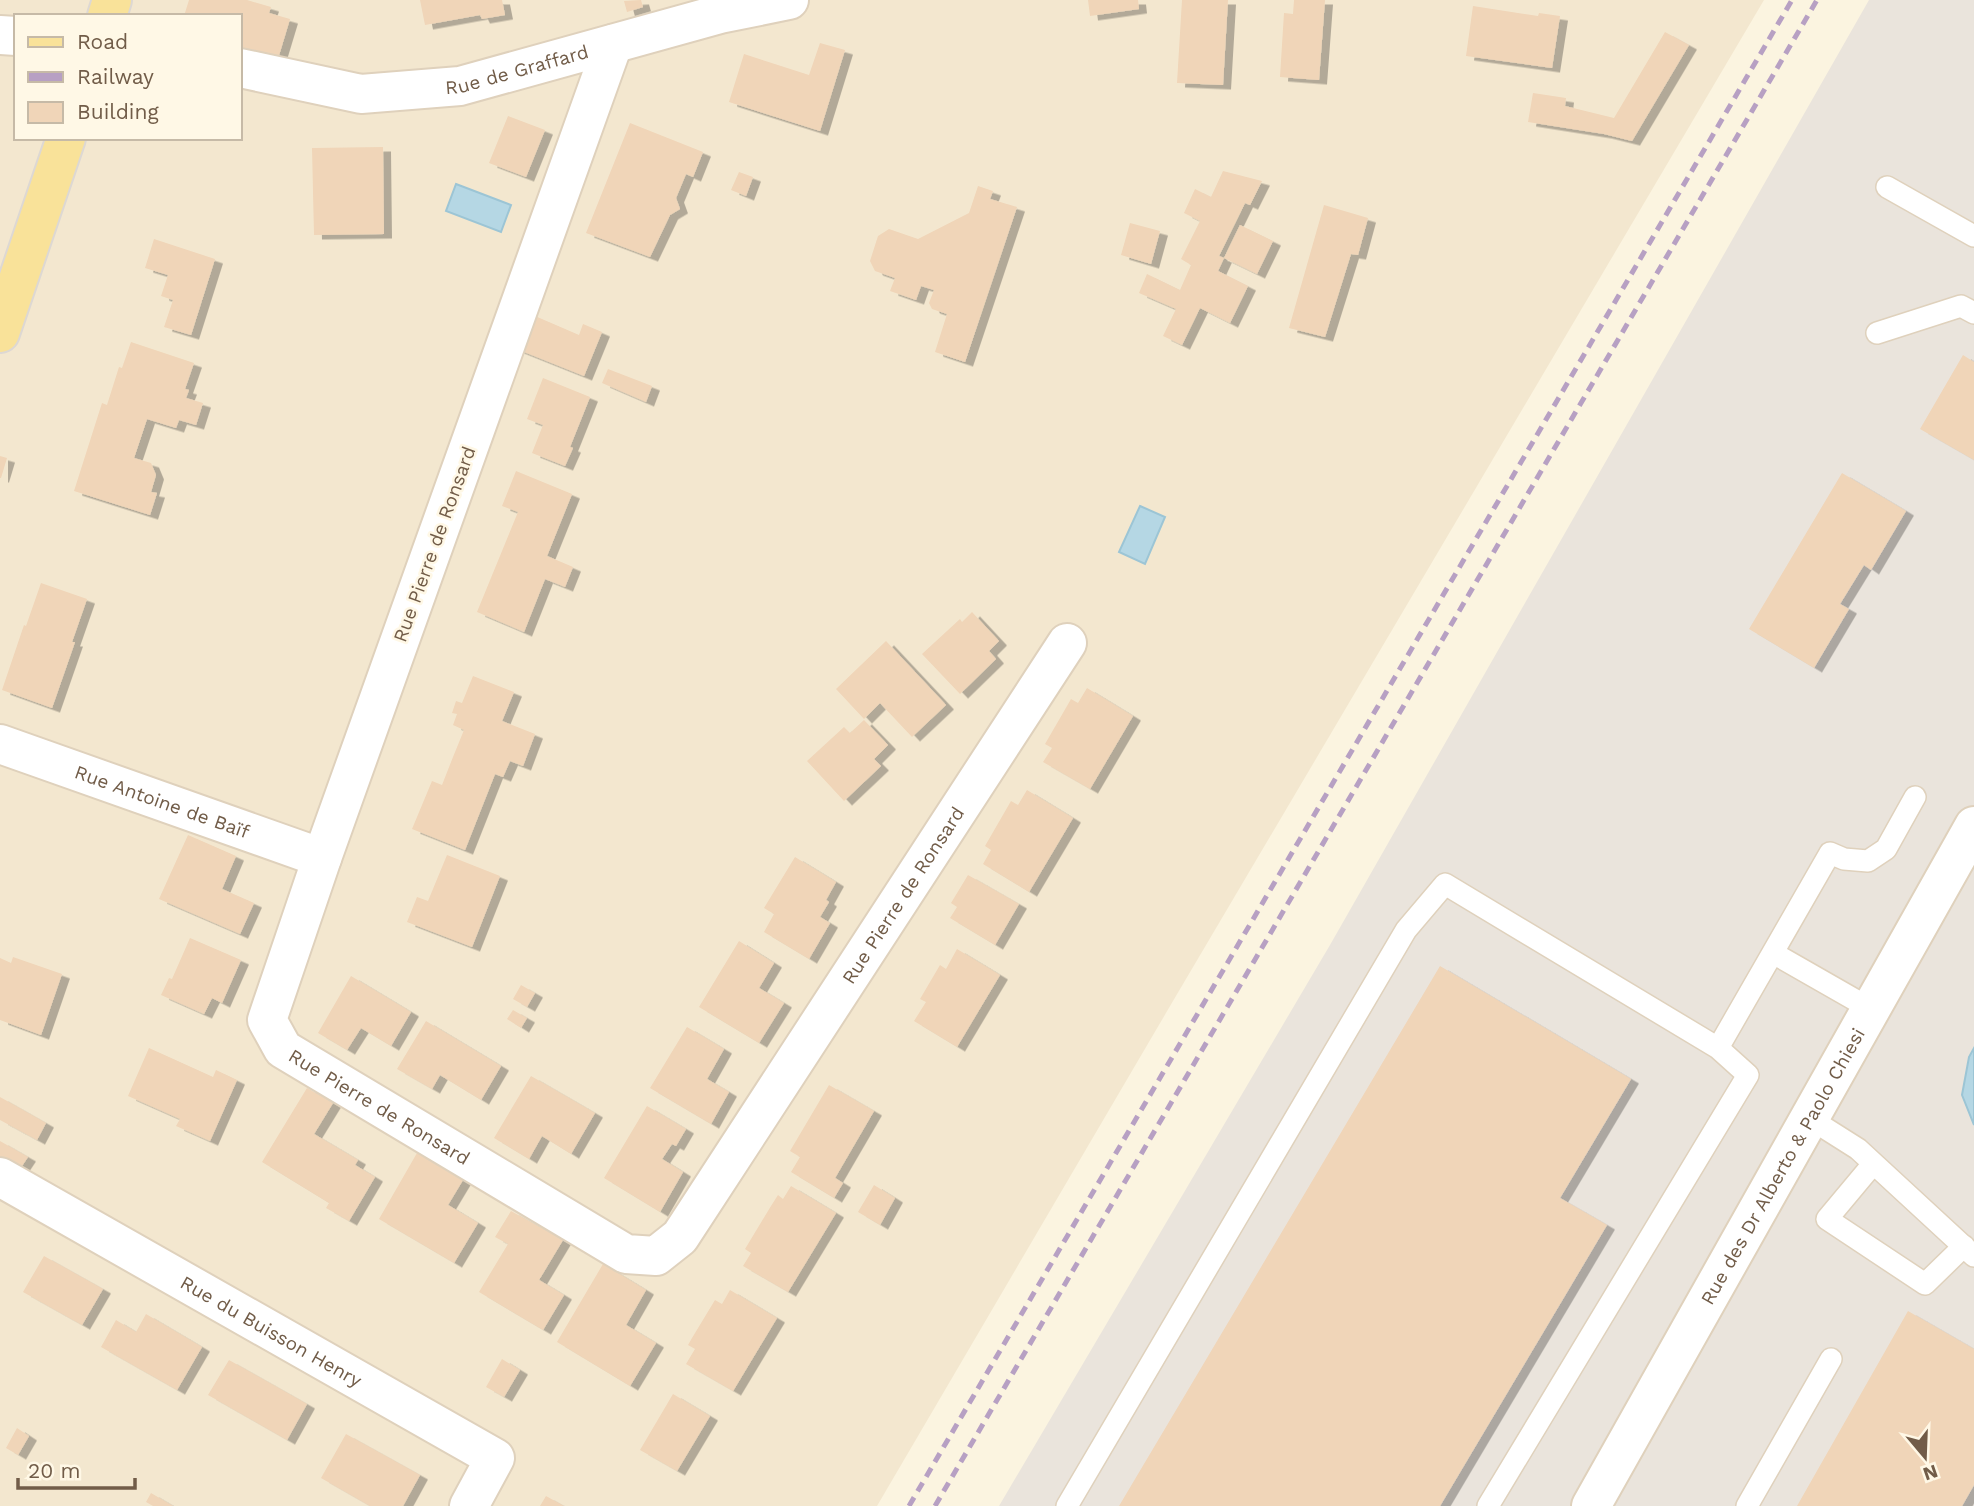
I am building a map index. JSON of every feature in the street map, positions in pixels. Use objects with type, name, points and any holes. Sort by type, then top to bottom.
[{"type":"main road","points":[[0,332],[65,140]]},
{"type":"street","name":"Rue de Graffard","points":[[242,68],[361,94],[460,86],[720,14],[789,0]]},
{"type":"street","name":"Rue Pierre de Ronsard","points":[[613,44],[322,858],[267,1020],[283,1049],[626,1254],[656,1256],[680,1237],[1067,643]]},
{"type":"street","name":"Rue Antoine de Baïf","points":[[0,744],[322,858]]},
{"type":"street","name":"Rue des Dr Alberto & Paolo Chiesi","points":[[1591,1506],[1974,826]]},
{"type":"street","name":"Rue du Buisson Henry","points":[[0,1177],[495,1458],[469,1506]]},
{"type":"lane","points":[[1887,187],[1974,236]]},
{"type":"lane","points":[[1877,333],[1961,306],[1974,313]]},
{"type":"lane","points":[[1718,1048],[1830,853],[1844,859],[1868,861],[1886,849],[1915,797]]},
{"type":"lane","points":[[1067,1506],[1406,930],[1446,884],[1718,1048],[1748,1075],[1488,1506]]},
{"type":"lane","points":[[1773,953],[1871,1009]]},
{"type":"lane","points":[[1809,1118],[1857,1149],[1969,1251],[1925,1284],[1826,1219],[1873,1164]]},
{"type":"lane","points":[[1747,1506],[1831,1359]]},
{"type":"shaded area","points":[[0,0],[1764,0],[1173,1001],[877,1506],[0,1506]]},
{"type":"shaded area","points":[[1869,0],[1974,0],[1974,1506],[999,1506],[1330,945]]},
{"type":"water","points":[[456,184],[511,205],[501,232],[446,211]]},
{"type":"water","points":[[1140,506],[1165,517],[1145,564],[1119,552]]},
{"type":"water","points":[[1974,1048],[1974,1125],[1962,1095],[1969,1057]]},
{"type":"building","points":[[189,0],[247,0],[271,7],[269,13],[290,19],[277,62],[242,53],[242,14],[185,14]]},
{"type":"building","points":[[420,0],[502,0],[505,15],[482,19],[480,15],[425,25]]},
{"type":"building","points":[[641,0],[643,7],[627,12],[624,1]]},
{"type":"building","points":[[1088,0],[1138,0],[1139,9],[1090,16]]},
{"type":"building","points":[[1182,0],[1228,0],[1223,85],[1177,83]]},
{"type":"building","points":[[1294,0],[1325,0],[1319,80],[1280,77],[1284,13],[1293,14]]},
{"type":"building","points":[[1473,6],[1538,16],[1539,13],[1560,16],[1552,68],[1466,56]]},
{"type":"building","points":[[1665,32],[1689,45],[1632,141],[1528,122],[1533,93],[1566,98],[1565,106],[1614,118]]},
{"type":"building","points":[[820,43],[845,50],[820,131],[729,102],[744,54],[809,75]]},
{"type":"building","points":[[508,116],[545,130],[526,177],[489,163]]},
{"type":"building","points":[[630,123],[703,152],[693,177],[686,174],[676,198],[680,209],[670,215],[650,257],[586,233]]},
{"type":"building","points":[[383,147],[384,234],[314,235],[312,148]]},
{"type":"building","points":[[1223,171],[1262,181],[1250,205],[1245,203],[1219,256],[1224,258],[1218,271],[1248,286],[1230,323],[1200,308],[1182,345],[1163,336],[1176,309],[1139,293],[1147,274],[1180,290],[1191,265],[1181,259],[1200,221],[1184,213],[1195,189],[1211,197]]},
{"type":"building","points":[[739,172],[753,177],[746,196],[731,190]]},
{"type":"building","points":[[978,186],[993,191],[990,199],[1017,207],[965,362],[935,352],[947,314],[932,309],[929,303],[934,290],[921,286],[916,300],[890,291],[895,278],[875,271],[870,261],[878,236],[889,229],[918,239],[969,213]]},
{"type":"building","points":[[1324,205],[1368,218],[1358,255],[1351,254],[1325,337],[1289,328]]},
{"type":"building","points":[[1130,223],[1160,231],[1151,264],[1121,255]]},
{"type":"building","points":[[1240,225],[1273,241],[1257,274],[1224,258]]},
{"type":"building","points":[[154,239],[215,259],[191,335],[164,327],[173,300],[161,296],[168,275],[145,268]]},
{"type":"building","points":[[528,313],[579,335],[583,324],[602,332],[584,376],[514,348]]},
{"type":"building","points":[[131,342],[194,363],[185,389],[189,390],[186,398],[203,403],[196,425],[179,420],[176,428],[147,419],[134,458],[151,463],[156,475],[151,492],[157,493],[150,515],[74,491],[102,403],[107,405],[119,367],[122,368]]},
{"type":"building","points":[[1963,355],[1974,362],[1974,460],[1920,429]]},
{"type":"building","points":[[608,369],[652,386],[646,402],[602,383]]},
{"type":"building","points":[[543,378],[590,397],[565,466],[532,453],[543,425],[527,419]]},
{"type":"building","points":[[0,456],[7,458],[1,478],[0,478]]},
{"type":"building","points":[[516,471],[572,494],[547,556],[573,567],[565,587],[545,579],[524,632],[477,612],[518,512],[502,506]]},
{"type":"building","points":[[1842,473],[1906,511],[1871,570],[1864,565],[1840,604],[1849,609],[1814,668],[1749,629]]},
{"type":"building","points":[[41,583],[87,599],[52,708],[2,690]]},
{"type":"building","points":[[972,612],[999,641],[989,651],[996,659],[960,694],[922,654],[960,619],[962,622]]},
{"type":"building","points":[[886,641],[946,705],[912,737],[880,703],[864,719],[836,689]]},
{"type":"building","points":[[473,676],[514,692],[502,721],[535,734],[523,766],[510,761],[503,777],[495,774],[465,850],[412,829],[432,781],[442,785],[464,730],[453,725],[457,714],[452,713],[456,701],[462,703]]},
{"type":"building","points":[[1087,688],[1133,716],[1090,789],[1043,762],[1052,748],[1045,744],[1071,699],[1078,703]]},
{"type":"building","points":[[864,720],[888,745],[874,759],[881,766],[844,801],[807,761],[844,727],[850,733]]},
{"type":"building","points":[[1027,790],[1073,818],[1029,892],[983,864],[991,850],[985,846],[1011,801],[1018,805]]},
{"type":"building","points":[[188,835],[236,856],[222,889],[254,903],[240,934],[159,899]]},
{"type":"building","points":[[447,855],[500,876],[472,947],[407,922],[417,897],[428,901]]},
{"type":"building","points":[[795,857],[836,882],[820,917],[830,923],[809,959],[764,932],[774,914],[764,908]]},
{"type":"building","points":[[968,875],[1019,904],[995,945],[950,918],[957,907],[951,903]]},
{"type":"building","points":[[190,938],[241,960],[222,1003],[212,998],[204,1014],[161,995],[169,978],[172,979]]},
{"type":"building","points":[[739,941],[774,963],[759,988],[784,1003],[759,1043],[699,1007]]},
{"type":"building","points":[[957,949],[1000,975],[957,1047],[914,1021],[926,1002],[920,999],[940,965],[946,969]]},
{"type":"building","points":[[13,957],[62,974],[41,1035],[0,1020],[0,958],[11,963]]},
{"type":"building","points":[[1440,966],[1631,1079],[1560,1198],[1607,1225],[1440,1506],[1119,1506]]},
{"type":"building","points":[[351,976],[411,1012],[391,1046],[361,1028],[347,1050],[318,1033]]},
{"type":"building","points":[[521,985],[535,993],[527,1007],[513,999]]},
{"type":"building","points":[[513,1010],[527,1018],[521,1028],[507,1019]]},
{"type":"building","points":[[426,1021],[501,1066],[481,1100],[440,1075],[432,1089],[397,1069]]},
{"type":"building","points":[[687,1027],[724,1049],[707,1079],[729,1092],[711,1124],[650,1088]]},
{"type":"building","points":[[149,1048],[213,1077],[216,1070],[237,1080],[210,1141],[176,1126],[180,1119],[128,1096]]},
{"type":"building","points":[[531,1076],[595,1113],[571,1154],[542,1136],[529,1159],[494,1138]]},
{"type":"building","points":[[829,1085],[874,1111],[835,1178],[843,1183],[834,1198],[791,1172],[800,1157],[790,1151]]},
{"type":"building","points":[[307,1088],[333,1103],[314,1134],[358,1160],[355,1165],[375,1177],[349,1221],[326,1208],[329,1203],[262,1162]]},
{"type":"building","points":[[0,1097],[46,1123],[37,1140],[0,1120]]},
{"type":"building","points":[[647,1106],[686,1129],[676,1146],[672,1144],[662,1159],[683,1172],[660,1212],[604,1178]]},
{"type":"building","points":[[0,1141],[28,1157],[20,1169],[0,1158]]},
{"type":"building","points":[[417,1153],[463,1180],[448,1205],[478,1223],[454,1263],[379,1219]]},
{"type":"building","points":[[874,1185],[895,1198],[880,1225],[858,1212]]},
{"type":"building","points":[[791,1186],[836,1213],[788,1292],[743,1266],[751,1253],[745,1249],[778,1195],[783,1199]]},
{"type":"building","points":[[511,1211],[563,1240],[539,1280],[564,1295],[543,1330],[479,1292],[508,1244],[495,1237]]},
{"type":"building","points":[[44,1256],[103,1289],[82,1325],[23,1292]]},
{"type":"building","points":[[603,1264],[646,1290],[626,1325],[656,1343],[630,1386],[557,1342]]},
{"type":"building","points":[[730,1290],[777,1318],[733,1391],[686,1364],[695,1349],[688,1345],[692,1338],[715,1300],[722,1304]]},
{"type":"building","points":[[1908,1311],[1974,1349],[1974,1485],[1962,1506],[1797,1506]]},
{"type":"building","points":[[146,1314],[202,1347],[177,1390],[101,1347],[116,1320],[136,1332]]},
{"type":"building","points":[[502,1359],[520,1370],[504,1397],[486,1387]]},
{"type":"building","points":[[229,1360],[307,1404],[287,1440],[208,1395]]},
{"type":"building","points":[[673,1394],[710,1416],[677,1471],[640,1450]]},
{"type":"building","points":[[17,1428],[29,1436],[18,1455],[6,1448]]},
{"type":"building","points":[[346,1434],[420,1475],[403,1506],[370,1506],[321,1478]]},
{"type":"building","points":[[151,1493],[173,1506],[153,1506],[146,1502]]},
{"type":"building","points":[[546,1496],[564,1506],[540,1506]]},
{"type":"railway","points":[[909,1506],[1792,0]]},
{"type":"railway","points":[[935,1506],[1817,0]]}]
